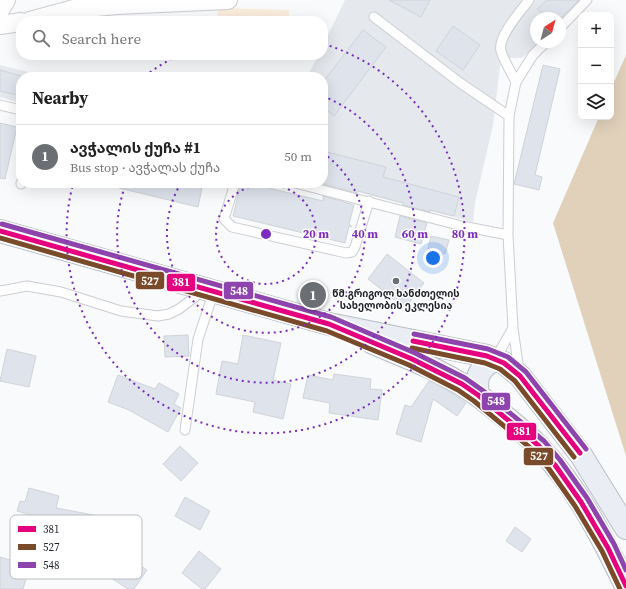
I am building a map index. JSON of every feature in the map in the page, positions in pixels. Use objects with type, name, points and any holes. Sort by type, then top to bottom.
[{"type":"highway","points":[[0,231],[329,324],[487,356],[495,359],[512,368],[520,376],[581,455],[626,528]]},
{"type":"highway","points":[[329,324],[412,359],[462,384],[478,395],[539,446],[555,465],[581,502],[608,548],[626,586]]},
{"type":"highway","points":[[478,395],[478,375],[487,364],[495,359]]},
{"type":"street","points":[[0,10],[6,0]]},
{"type":"street","points":[[43,16],[74,4],[117,5],[227,0]]},
{"type":"street","points":[[0,25],[16,23]]},
{"type":"lane","points":[[516,82],[501,49],[502,38],[529,0]]},
{"type":"lane","points":[[566,22],[587,0]]},
{"type":"lane","points":[[374,17],[459,82],[509,116]]},
{"type":"lane","points":[[520,376],[513,328],[508,235],[509,116],[516,82],[533,55],[540,48]]},
{"type":"lane","points":[[0,105],[16,109]]},
{"type":"lane","points":[[233,188],[224,219],[232,227],[346,253],[352,252],[355,247],[369,201]]},
{"type":"lane","points":[[316,188],[462,226],[508,235]]},
{"type":"lane","points":[[0,291],[27,286],[61,292],[121,311],[158,316],[169,314],[179,309],[208,289]]},
{"type":"lane","points":[[185,430],[198,339],[208,289]]},
{"type":"lane","points":[[495,359],[513,328]]},
{"type":"shaded area","points":[[345,0],[586,0],[566,18],[566,12],[530,12],[530,48],[533,48],[522,58],[501,58],[493,125],[475,203],[473,222],[328,184],[328,72],[310,72],[316,60],[328,60],[328,35]]},
{"type":"shaded area","points":[[218,8],[289,10],[289,16],[217,16]]},
{"type":"shaded area","points":[[626,55],[626,456],[553,223],[598,120],[614,120],[614,82]]},
{"type":"shaded area","points":[[0,65],[29,72],[16,72],[16,102],[0,97]]},
{"type":"building","points":[[389,0],[430,0],[421,17]]},
{"type":"building","points":[[547,0],[579,0],[566,13],[541,12],[537,9]]},
{"type":"building","points":[[453,26],[480,45],[463,70],[436,51]]},
{"type":"building","points":[[363,30],[386,47],[334,116],[328,111],[328,76]]},
{"type":"building","points":[[543,65],[560,69],[535,175],[542,177],[539,190],[514,184]]},
{"type":"building","points":[[0,70],[16,75],[16,95],[0,91]]},
{"type":"building","points":[[0,123],[16,127],[16,131],[5,179],[0,178]]},
{"type":"building","points":[[328,152],[386,167],[383,177],[459,197],[454,216],[403,205],[403,203],[358,191],[357,193],[328,185]]},
{"type":"building","points":[[119,188],[202,188],[198,207]]},
{"type":"building","points":[[240,188],[269,188],[323,201],[323,196],[354,205],[349,224],[352,227],[349,226],[345,243],[233,216]]},
{"type":"building","points":[[400,216],[427,223],[421,244],[395,237]]},
{"type":"building","points":[[431,236],[449,240],[445,254],[428,249]]},
{"type":"building","name":"წმ.გრიგოლ ხანძთელის სახელობის ეკლესია","points":[[387,254],[424,283],[405,308],[368,279]]},
{"type":"building","points":[[188,335],[189,356],[165,357],[164,336]]},
{"type":"building","points":[[243,335],[281,343],[273,380],[291,384],[283,419],[253,412],[255,402],[216,394],[222,361],[238,364]]},
{"type":"building","points":[[7,349],[36,356],[29,387],[0,381]]},
{"type":"building","points":[[334,374],[371,379],[370,389],[382,390],[378,420],[329,413],[330,403],[303,398],[308,375],[333,380]]},
{"type":"building","points":[[118,375],[155,389],[159,383],[179,394],[174,404],[181,408],[168,432],[129,410],[108,402]]},
{"type":"building","points":[[429,381],[447,390],[466,403],[457,416],[433,399],[421,442],[396,434],[405,405],[411,407]]},
{"type":"building","points":[[180,446],[198,463],[181,481],[163,464]]},
{"type":"building","points":[[29,488],[59,496],[56,508],[94,515],[31,515],[17,511],[20,501],[25,502]]},
{"type":"building","points":[[185,497],[210,511],[200,530],[175,516]]},
{"type":"building","points":[[515,527],[531,539],[522,552],[506,541]]},
{"type":"building","points":[[199,551],[221,569],[205,589],[202,589],[182,573]]},
{"type":"building","points":[[0,557],[10,560],[10,579],[26,579],[23,589],[0,589]]},
{"type":"building","points":[[142,567],[147,570],[142,577]]},
{"type":"building","points":[[113,579],[141,579],[134,589],[128,589]]},
{"type":"transit line","name":"548","points":[[2,224],[331,317],[415,353],[465,378],[482,390],[544,441],[560,460],[587,498],[614,544],[626,570]]},
{"type":"transit line","name":"381","points":[[0,231],[329,324],[412,359],[462,384],[478,395],[539,446],[555,465],[581,502],[608,548],[626,586]]},
{"type":"transit line","name":"527","points":[[0,238],[327,331],[409,365],[458,390],[474,401],[534,451],[549,469],[575,506],[602,551],[620,589]]},
{"type":"transit line","name":"548","points":[[414,334],[488,349],[508,357],[526,372],[586,449]]},
{"type":"transit line","name":"381","points":[[413,341],[487,356],[504,363],[520,376],[580,453]]},
{"type":"transit line","name":"527","points":[[412,348],[485,363],[500,369],[515,381],[574,457]]},
{"type":"place","name":"წმ.გრიგოლ ხანძთელის სახელობის ეკლესია","points":[[396,281]]},
{"type":"place","name":"ავჭალის ქუჩა #1","points":[[313,295]]}]
